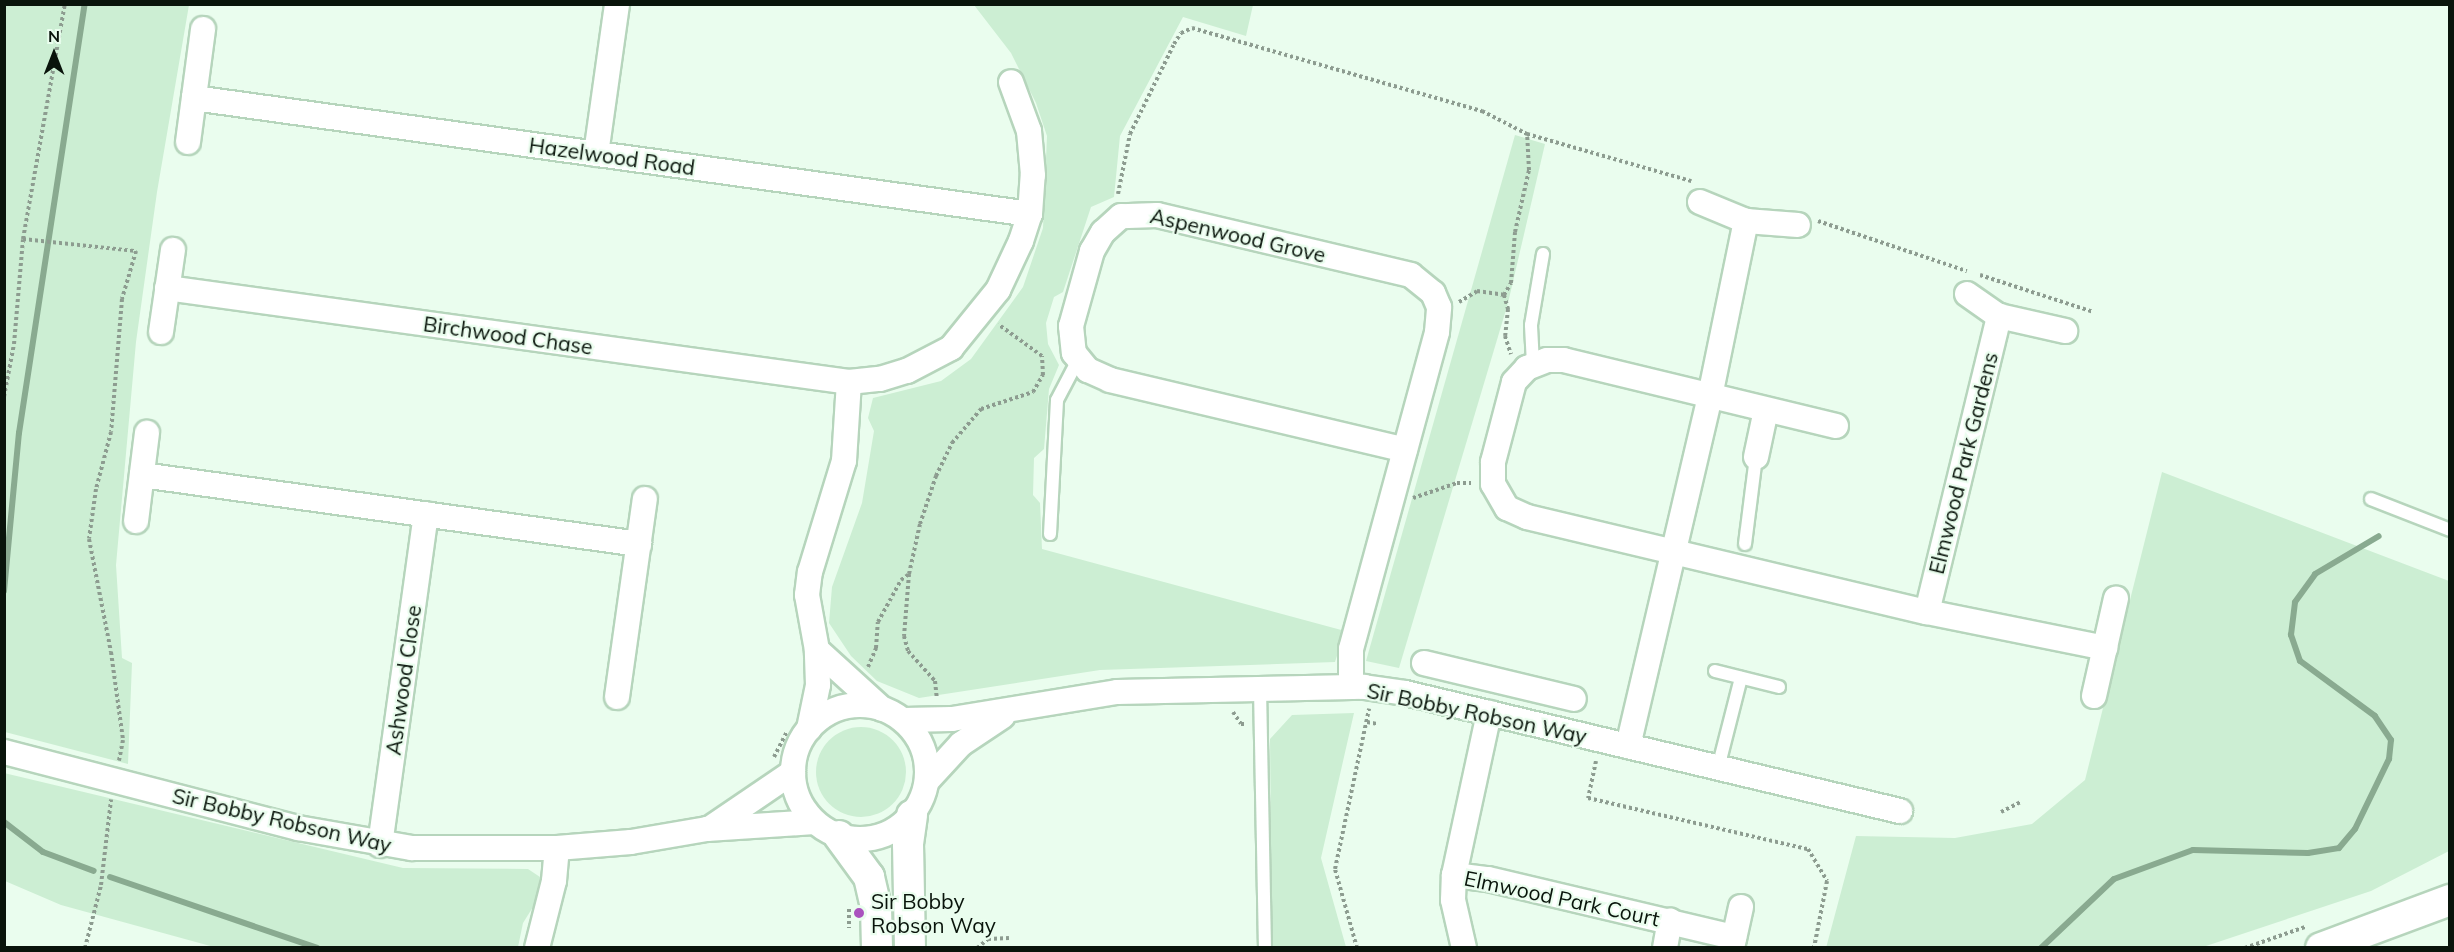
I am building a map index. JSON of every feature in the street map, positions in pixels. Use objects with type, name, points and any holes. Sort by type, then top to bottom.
[{"type":"street","points":[[596,154],[617,4]]},
{"type":"street","points":[[188,142],[203,29]]},
{"type":"street","name":"Birchwood Chase","points":[[167,288],[849,382],[880,379],[931,360],[951,348],[983,312],[998,290],[1030,214],[1033,176],[1029,131],[1011,82]]},
{"type":"street","name":"Hazelwood Road","points":[[194,98],[1030,214]]},
{"type":"street","points":[[1700,202],[1746,221],[1798,225]]},
{"type":"street","name":"Aspenwood Grove","points":[[1114,220],[1137,213],[1157,215],[1411,275],[1433,293],[1439,316]]},
{"type":"street","points":[[1114,220],[1092,251],[1073,314],[1070,336],[1078,360],[1088,370],[1110,380],[1405,450]]},
{"type":"street","points":[[1628,746],[1710,396],[1746,221]]},
{"type":"street","points":[[161,332],[172,250]]},
{"type":"street","points":[[1967,294],[1999,316],[2066,331]]},
{"type":"street","points":[[1362,688],[1351,649],[1439,316]]},
{"type":"street","name":"Elmwood Park Gardens","points":[[1927,612],[1999,316]]},
{"type":"street","points":[[1836,426],[1564,360],[1527,368],[1512,387],[1493,462],[1493,484],[1501,500],[1516,513],[1927,612],[2105,648]]},
{"type":"street","points":[[849,382],[844,461],[810,572],[807,595],[817,650],[818,685],[809,729],[795,756],[793,772],[795,790],[869,877],[876,907],[864,943]]},
{"type":"street","points":[[1756,457],[1766,410]]},
{"type":"street","points":[[136,521],[147,433]]},
{"type":"street","points":[[142,475],[639,544]]},
{"type":"street","points":[[618,697],[645,499]]},
{"type":"street","name":"Ashwood Close","points":[[380,845],[426,514]]},
{"type":"street","points":[[2094,696],[2116,598]]},
{"type":"street","points":[[817,650],[882,709],[904,720],[923,748],[927,781],[912,815],[908,844],[910,948]]},
{"type":"street","points":[[1437,701],[1435,665],[1563,696],[1544,726]]},
{"type":"street","name":"Sir Bobby Robson Way","points":[[904,720],[933,722],[1010,711],[1097,694],[1362,688],[1437,701],[1900,811]]},
{"type":"street","points":[[809,729],[849,708],[882,709]]},
{"type":"street","name":"Sir Bobby Robson Way","points":[[927,781],[961,744],[1010,711]]},
{"type":"street","name":"Elmwood Park Court","points":[[1464,948],[1453,900],[1454,875],[1489,713]]},
{"type":"street","name":"Sir Bobby Robson Way","points":[[4,752],[380,845],[459,851],[557,848],[631,842],[707,829],[827,829]]},
{"type":"street","name":"Sir Bobby Robson Way","points":[[707,829],[793,772]]},
{"type":"street","points":[[827,829],[877,835],[912,815]]},
{"type":"street","points":[[537,948],[554,880],[557,848]]},
{"type":"street","name":"Elmwood Park Court","points":[[1454,875],[1670,920],[1733,942],[1741,907]]},
{"type":"street","points":[[2321,948],[2450,900]]},
{"type":"street","name":"Elmwood Park Court","points":[[1665,948],[1670,920]]},
{"type":"lane","points":[[1527,368],[1531,325],[1543,254]]},
{"type":"lane","points":[[1050,534],[1057,400],[1078,360]]},
{"type":"lane","points":[[1745,544],[1756,457]]},
{"type":"lane","points":[[2371,499],[2450,530]]},
{"type":"lane","points":[[1715,671],[1779,687]]},
{"type":"lane","points":[[1718,768],[1741,678]]},
{"type":"lane","points":[[1260,689],[1265,948]]},
{"type":"path","points":[[4,397],[14,344],[23,239],[65,4]]},
{"type":"path","points":[[1114,220],[1125,146],[1173,44],[1181,33],[1192,28],[1482,111],[1527,134],[1529,170],[1515,232],[1511,283],[1504,295],[1508,309],[1507,345],[1527,368]]},
{"type":"path","points":[[23,239],[136,251],[122,299],[111,432],[96,489],[89,539],[111,652],[123,740],[102,847],[101,885],[85,948]]},
{"type":"path","points":[[1439,316],[1478,291],[1504,295]]},
{"type":"path","points":[[937,700],[935,681],[908,651],[904,636],[909,574],[936,476],[960,430],[988,404],[1033,392],[1043,375],[1042,356],[983,312]]},
{"type":"path","points":[[1392,498],[1425,496],[1462,482],[1493,484]]},
{"type":"path","points":[[862,674],[873,661],[878,622],[901,580],[909,574]]},
{"type":"path","points":[[1357,948],[1335,869],[1367,722],[1362,688]]},
{"type":"path","points":[[1227,710],[1235,713],[1241,724],[1261,724]]},
{"type":"path","points":[[1367,722],[1377,724]]},
{"type":"path","points":[[1601,739],[1588,798],[1808,849],[1827,880],[1814,948]]},
{"type":"path","points":[[2001,812],[2021,802]]},
{"type":"path","points":[[850,899],[864,943]]},
{"type":"path","points":[[977,948],[988,939],[1009,938]]},
{"type":"green space","points":[[4,5],[189,5],[157,192],[136,342],[116,565],[122,658],[132,663],[128,764],[5,732]]},
{"type":"green space","points":[[974,5],[1253,5],[1246,36],[1183,17],[1120,136],[1114,197],[1091,207],[1063,292],[1054,297],[1046,323],[1048,344],[1059,365],[1049,389],[1044,449],[1034,458],[1033,495],[1040,503],[1042,549],[1345,631],[1335,662],[1100,670],[919,698],[877,681],[851,656],[829,623],[832,587],[862,503],[874,431],[868,418],[873,398],[941,381],[971,359],[1023,287],[1043,228],[1047,136],[1036,103],[1011,53]]},
{"type":"green space","points":[[1515,135],[1545,144],[1508,303],[1399,668],[1366,661]]},
{"type":"green space","points":[[2162,472],[2449,581],[2449,851],[2371,891],[2203,947],[1826,948],[1856,836],[1955,838],[2032,824],[2085,780]]},
{"type":"green space","points":[[1354,713],[1321,858],[1346,947],[1272,947],[1270,739],[1292,715]]},
{"type":"green space","points":[[861,727],[878,731],[893,740],[902,755],[906,772],[902,789],[893,804],[878,813],[861,817],[844,813],[829,804],[820,789],[816,772],[820,755],[829,740],[844,731]]},
{"type":"green space","points":[[4,773],[403,868],[528,869],[540,877],[538,899],[523,923],[518,947],[214,947],[61,905],[5,881]]},
{"type":"waterway","points":[[4,591],[19,433],[85,4]]},
{"type":"waterway","points":[[2041,948],[2114,879],[2193,850],[2308,853],[2339,848],[2355,829],[2389,759],[2391,740],[2375,716],[2300,661],[2291,635],[2295,602],[2315,574],[2379,536]]},
{"type":"waterway","points":[[4,822],[43,852],[94,871]]},
{"type":"waterway","points":[[110,877],[317,948]]},
{"type":"place","name":"Sir Bobby Robson Way","points":[[859,913]]}]
